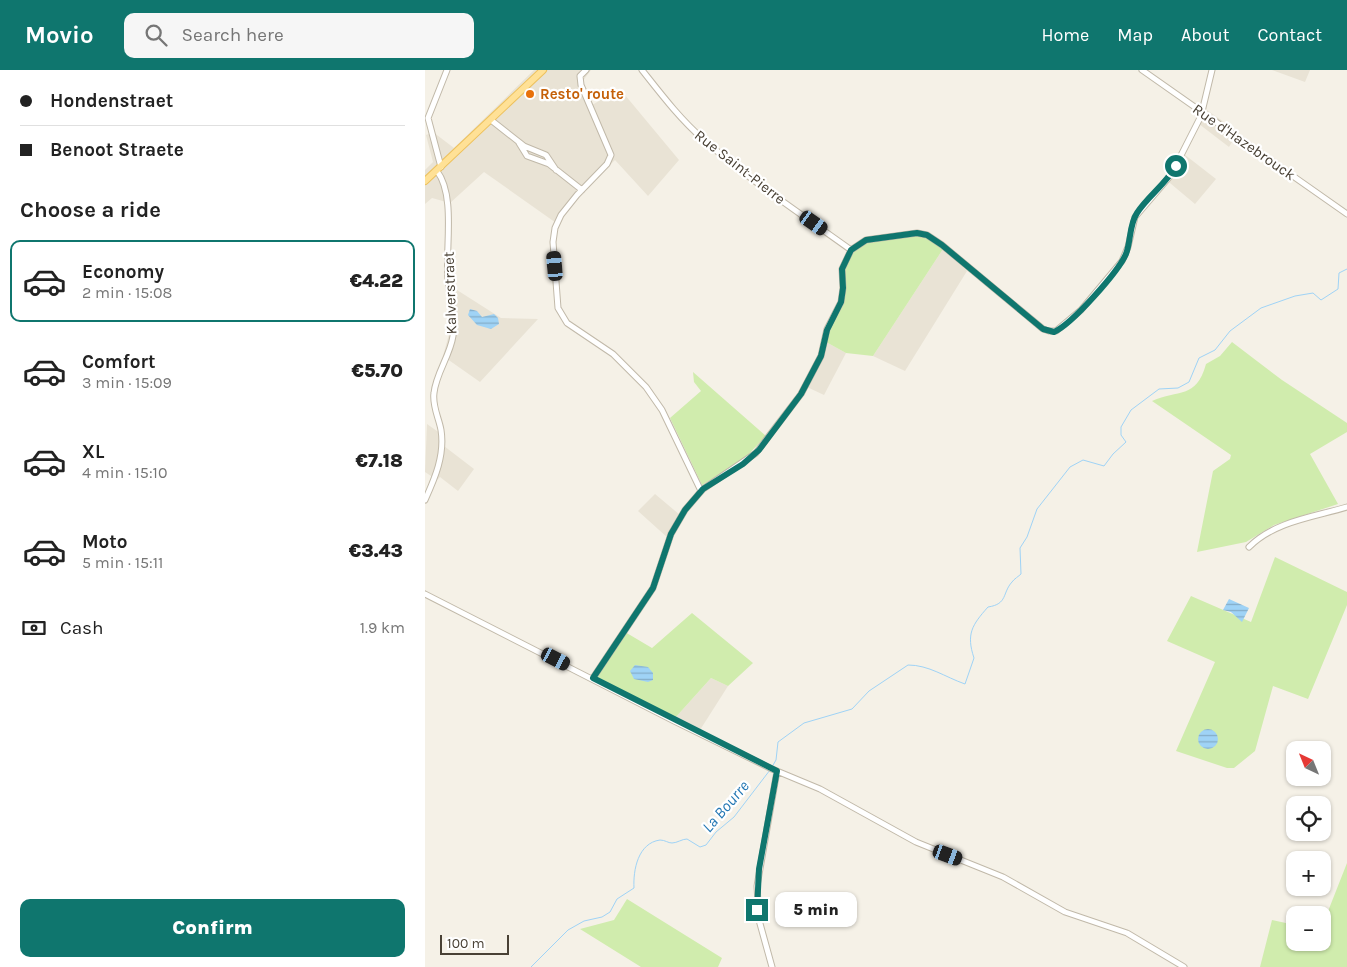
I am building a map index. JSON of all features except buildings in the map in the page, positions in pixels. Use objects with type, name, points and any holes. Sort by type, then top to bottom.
[{"type":"main road","points":[[516,96],[538,70]]},
{"type":"main road","points":[[425,181],[543,70]]},
{"type":"street","name":"Kalverstraet","points":[[425,500],[436,475],[441,450],[441,431],[434,401],[434,391],[451,345],[454,328],[448,280],[447,212],[428,118],[447,70]]},
{"type":"street","points":[[586,70],[581,76],[581,85],[611,155],[607,164],[563,212],[554,231],[559,311],[570,325],[613,354],[646,387],[662,410],[701,491]]},
{"type":"street","name":"Rue Saint-Pierre","points":[[642,70],[703,140],[747,175],[851,250]]},
{"type":"street","name":"Rue d'Hazebrouck","points":[[1142,70],[1347,214]]},
{"type":"street","points":[[593,678],[653,588],[673,529],[701,491],[743,464],[759,450],[801,394],[821,356],[827,330],[841,302],[843,288],[842,269],[851,250],[866,240],[925,234],[942,245],[1043,329],[1056,331],[1087,305],[1122,261],[1128,247],[1135,216],[1171,175],[1202,112],[1212,70]]},
{"type":"street","points":[[491,120],[519,142],[546,155],[556,170]]},
{"type":"street","points":[[519,142],[527,156],[556,170],[582,190]]},
{"type":"street","points":[[1249,547],[1261,536],[1281,526],[1347,506]]},
{"type":"street","points":[[425,594],[773,769],[820,789],[927,847],[1007,878],[1065,912],[1132,935],[1184,967]]},
{"type":"street","points":[[772,967],[759,920],[757,886],[773,769]]},
{"type":"shaded area","points":[[534,70],[591,70],[582,82],[592,105],[620,89],[679,160],[648,196],[615,160],[582,193],[559,225],[484,172],[450,203],[432,198],[425,204],[425,170],[433,162],[426,135],[433,132],[454,148]]},
{"type":"shaded area","points":[[1272,70],[1310,70],[1305,82]]},
{"type":"shaded area","points":[[1207,110],[1238,132],[1229,147],[1199,124]]},
{"type":"shaded area","points":[[1180,151],[1216,179],[1195,204],[1164,178]]},
{"type":"shaded area","points":[[943,249],[967,271],[905,371],[873,356]]},
{"type":"shaded area","points":[[446,283],[501,318],[538,319],[480,382],[443,356],[451,327]]},
{"type":"shaded area","points":[[826,342],[846,353],[824,395],[807,387]]},
{"type":"shaded area","points":[[427,424],[444,436],[444,446],[474,469],[458,491],[440,477],[437,480],[425,472]]},
{"type":"shaded area","points":[[655,494],[680,515],[668,538],[638,511]]},
{"type":"shaded area","points":[[711,678],[728,686],[700,730],[675,718]]},
{"type":"green space","points":[[920,235],[925,236],[943,249],[873,356],[846,353],[826,342],[834,320],[845,299],[845,267],[851,252],[858,246],[868,242]]},
{"type":"green space","points":[[1232,342],[1282,380],[1347,423],[1347,432],[1310,454],[1338,504],[1274,525],[1246,542],[1197,552],[1213,471],[1230,459],[1231,455],[1152,401],[1185,392],[1191,388],[1202,375],[1206,364],[1220,356]]},
{"type":"green space","points":[[693,372],[766,436],[744,459],[702,485],[670,418],[701,391],[694,382]]},
{"type":"green space","points":[[1275,557],[1347,592],[1347,605],[1308,699],[1273,686],[1255,751],[1234,768],[1227,768],[1176,751],[1215,662],[1167,641],[1191,596],[1251,622]]},
{"type":"green space","points":[[692,613],[753,663],[728,686],[711,678],[675,718],[597,678],[625,632],[652,648]]},
{"type":"green space","points":[[1347,863],[1347,967],[1260,967],[1272,920],[1286,923],[1286,951],[1331,951],[1330,906]]},
{"type":"green space","points":[[627,899],[722,958],[718,967],[641,967],[580,929],[614,920]]},
{"type":"water","points":[[470,309],[477,311],[482,317],[494,314],[498,318],[499,324],[491,329],[477,325],[468,315]]},
{"type":"water","points":[[1229,599],[1249,608],[1242,622],[1231,612],[1223,610]]},
{"type":"water","points":[[635,665],[648,667],[653,673],[653,680],[648,682],[634,679],[630,671]]},
{"type":"water","points":[[1208,729],[1215,732],[1218,739],[1215,746],[1208,749],[1201,746],[1198,739],[1201,732]]},
{"type":"waterway","name":"La Bourre","points":[[772,767],[776,760],[778,742],[804,723],[852,709],[869,691],[908,665],[930,669],[965,684],[974,658],[971,642],[974,625],[988,607],[1002,601],[1009,586],[1021,574],[1020,548],[1027,537],[1037,509],[1070,467],[1083,460],[1104,466],[1126,442],[1121,435],[1121,427],[1131,410],[1159,389],[1178,388],[1189,382],[1199,358],[1215,350],[1230,331],[1261,308],[1295,296],[1313,293],[1321,300],[1338,289],[1339,273],[1347,269]]},
{"type":"waterway","name":"La Bourre","points":[[531,967],[568,930],[584,921],[602,917],[610,912],[617,899],[634,888],[638,858],[647,846],[660,840],[672,843],[687,839],[700,847],[706,845],[716,832],[734,817],[770,770]]},
{"type":"place","name":"Resto' route","points":[[530,94]]},
{"type":"route","points":[[757,910],[759,869],[777,771],[642,705],[593,678],[653,588],[675,525],[703,489],[747,461],[759,450],[803,391],[821,356],[831,319],[842,299],[842,269],[844,262],[857,244],[866,240],[896,238],[922,233],[927,235],[942,245],[1043,329],[1054,332],[1084,308],[1120,264],[1128,247],[1136,214],[1163,186],[1176,166]]}]
